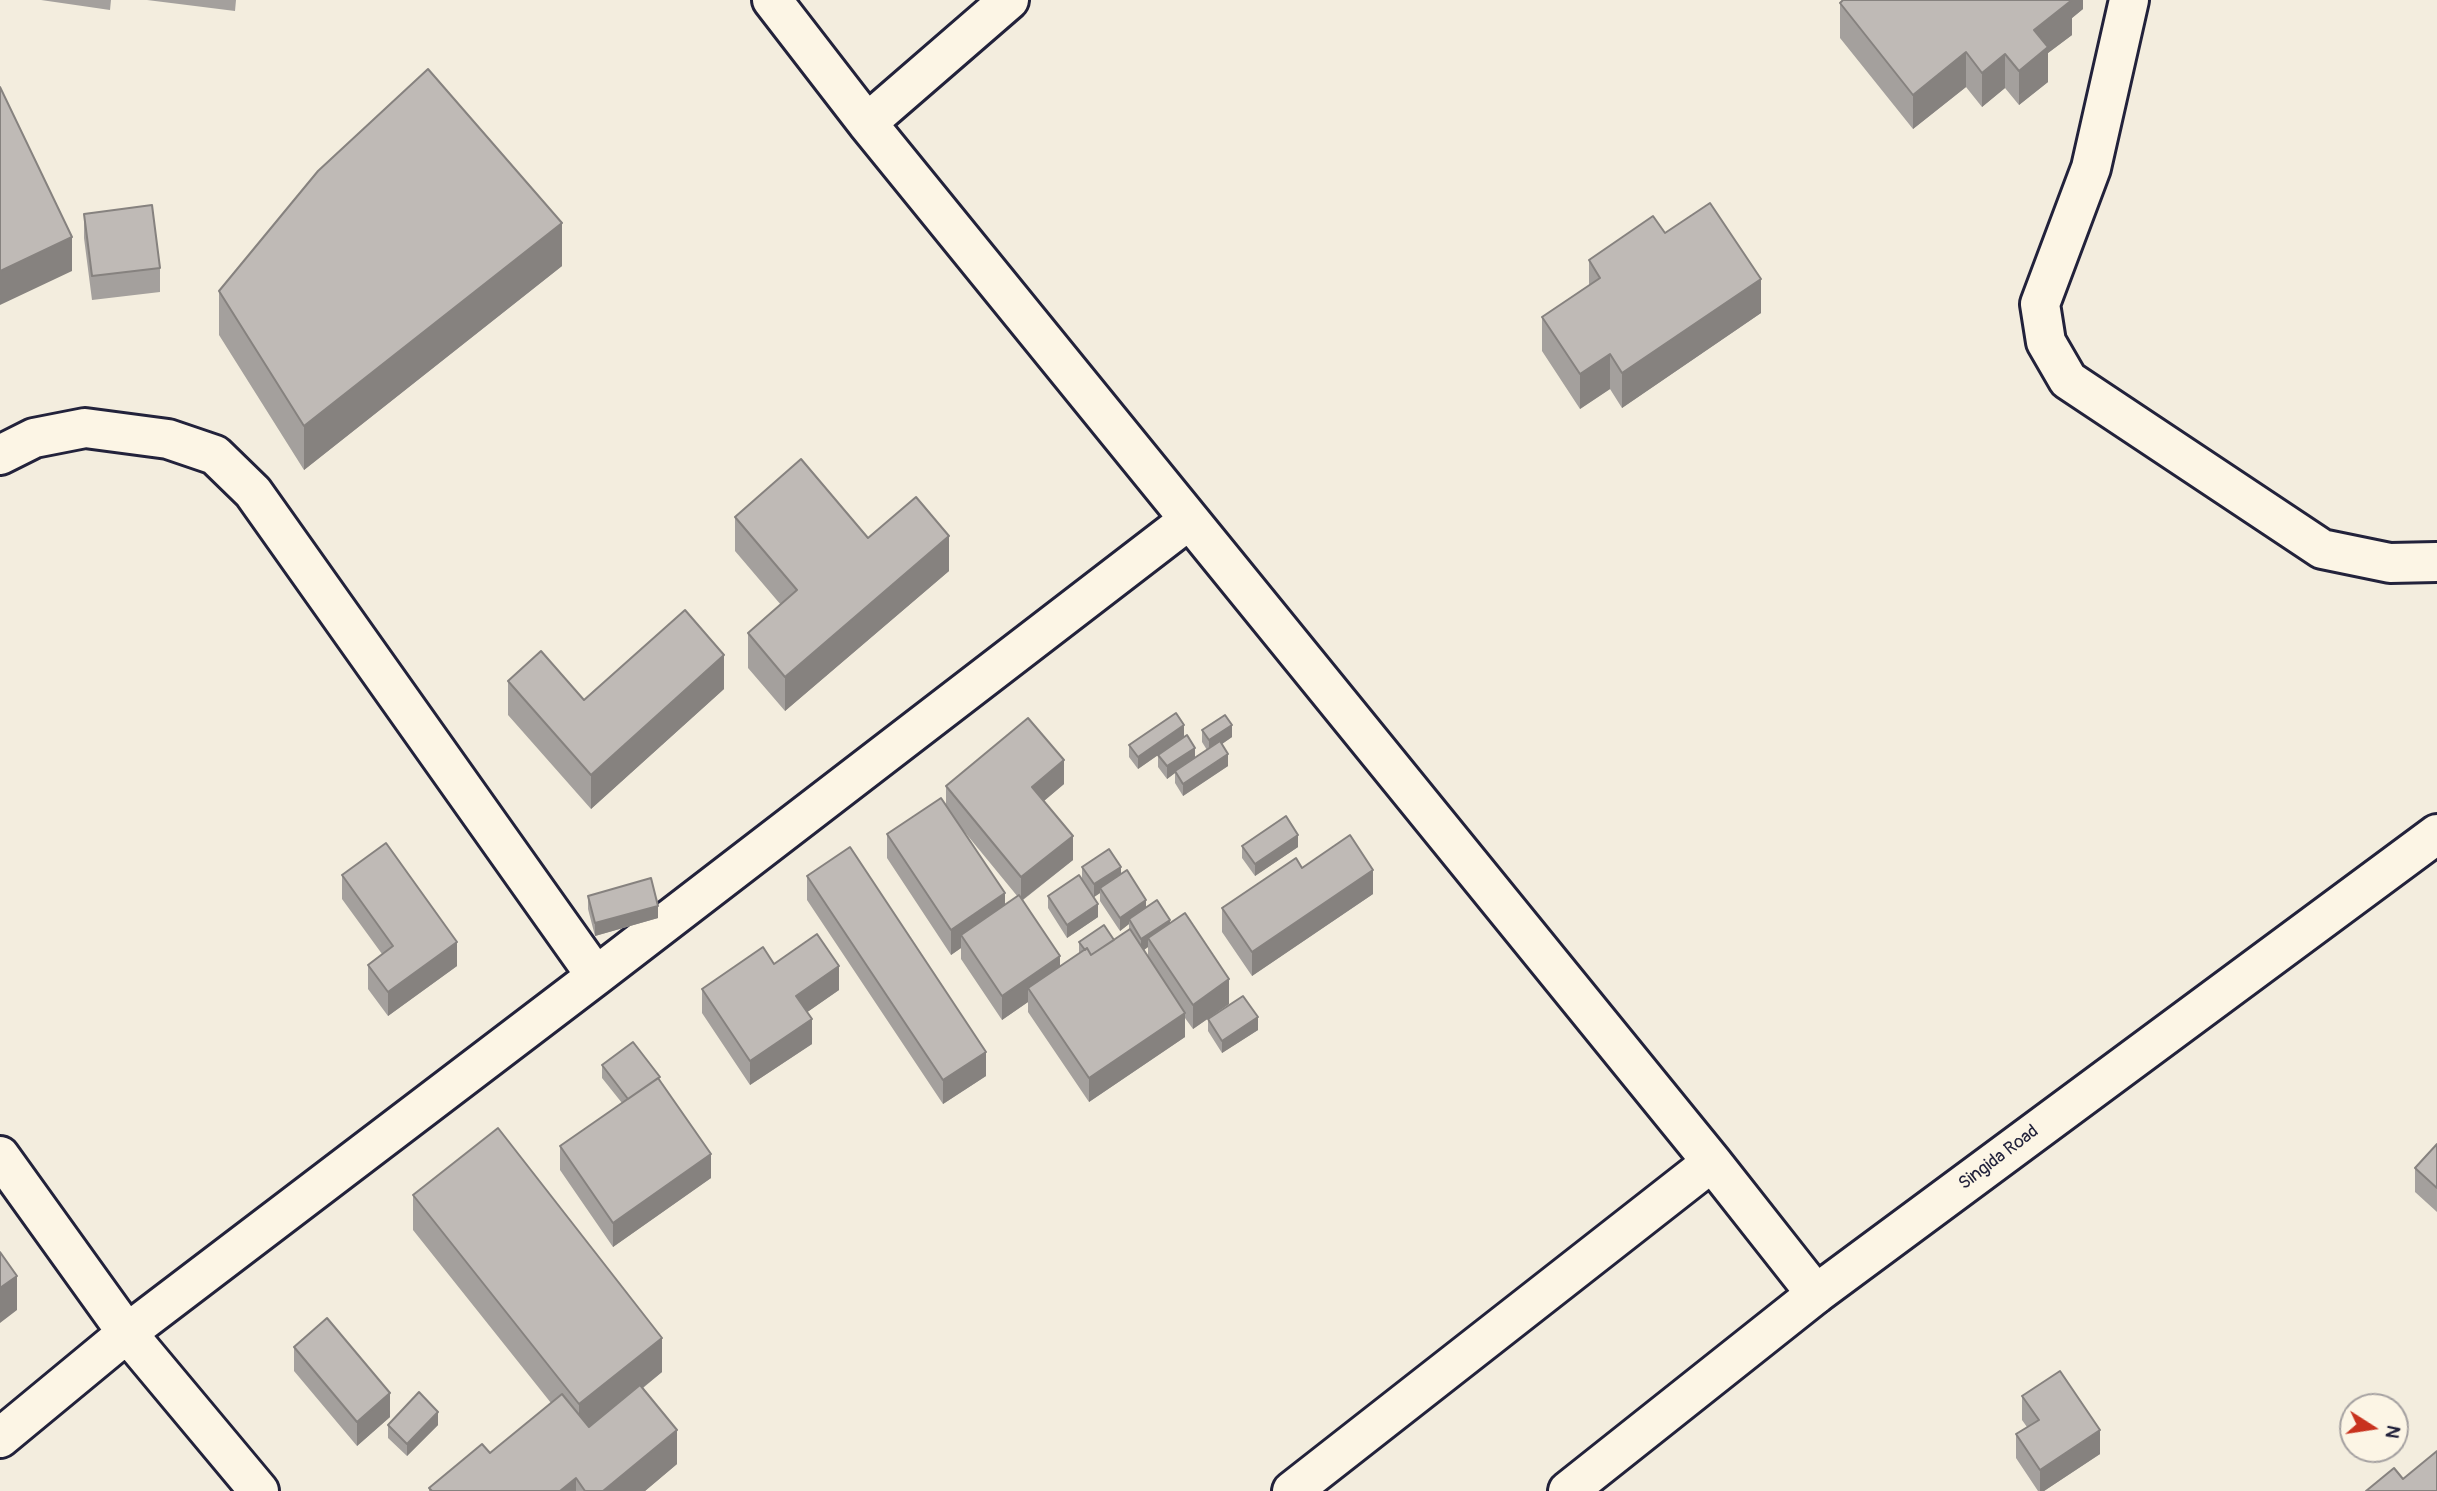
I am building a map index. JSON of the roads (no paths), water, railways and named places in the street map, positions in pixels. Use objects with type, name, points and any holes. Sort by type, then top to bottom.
[{"type":"main road","points":[[772,0],[867,123],[1712,1162],[1816,1294]]},
{"type":"main road","points":[[867,123],[1009,0]]},
{"type":"main road","points":[[2129,0],[2091,168],[2040,304],[2046,342],[2068,380],[2322,549],[2390,563],[2437,562]]},
{"type":"main road","points":[[0,455],[34,438],[85,428],[168,439],[215,455],[253,492],[596,976]]},
{"type":"main road","points":[[0,1438],[127,1333],[1189,520]]},
{"type":"main road","name":"Singida Road","points":[[1567,1491],[1816,1294],[2437,834]]},
{"type":"main road","points":[[0,1156],[127,1333],[259,1491]]},
{"type":"main road","points":[[1292,1491],[1712,1162]]}]
